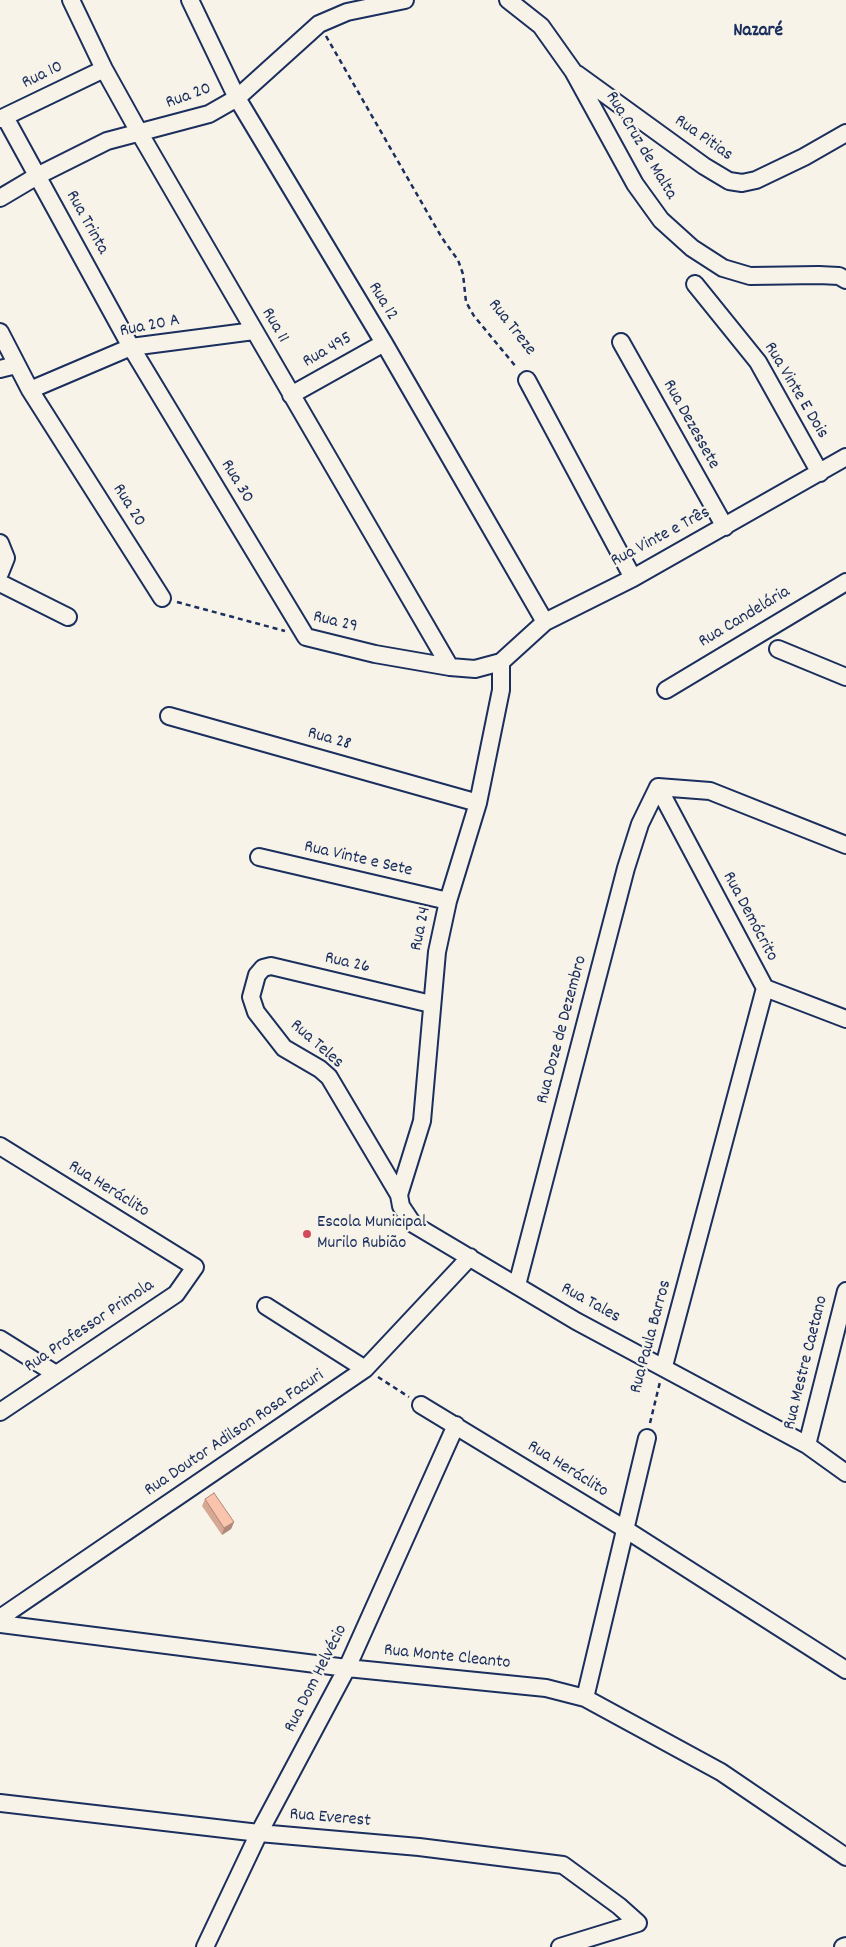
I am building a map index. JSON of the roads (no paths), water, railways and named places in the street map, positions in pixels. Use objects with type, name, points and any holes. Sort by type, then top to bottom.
[{"type":"street","name":"Rua 11","points":[[71,0],[104,68],[139,132],[450,667]]},
{"type":"street","name":"Rua 12","points":[[190,0],[236,98],[384,342],[545,622]]},
{"type":"street","name":"Rua 20","points":[[0,198],[37,176],[106,141],[209,114],[236,98],[319,24],[346,12],[405,0]]},
{"type":"street","points":[[508,0],[541,26],[573,71]]},
{"type":"street","name":"Rua 10","points":[[2,118],[104,68]]},
{"type":"street","name":"Rua Pitias","points":[[573,71],[704,166],[729,181],[742,183],[756,180],[804,157],[846,133]]},
{"type":"street","name":"Rua Cruz de Malta","points":[[573,71],[635,184],[661,220],[692,248],[722,268],[750,276],[820,275],[839,276],[846,280]]},
{"type":"street","name":"Rua Trinta","points":[[2,118],[37,176],[132,347]]},
{"type":"street","name":"Rua Vinte E Dois","points":[[695,284],[758,362],[820,473]]},
{"type":"street","name":"Rua 20","points":[[0,332],[8,367],[30,390],[162,598]]},
{"type":"street","name":"Rua 20 A","points":[[30,390],[132,347],[254,332]]},
{"type":"street","name":"Rua 495","points":[[291,395],[384,342]]},
{"type":"street","name":"Rua Dezessete","points":[[622,342],[725,527]]},
{"type":"street","name":"Rua 30","points":[[132,347],[306,637]]},
{"type":"street","name":"Rua Treze","points":[[527,380],[633,578]]},
{"type":"street","name":"Rua Vinte e Três","points":[[501,662],[545,622],[633,578],[846,457]]},
{"type":"street","points":[[0,543],[6,558],[0,573]]},
{"type":"street","name":"Rua Candelária","points":[[666,690],[846,582]]},
{"type":"street","points":[[0,583],[68,617]]},
{"type":"street","name":"Rua 29","points":[[306,637],[375,654],[450,667],[475,669],[501,662]]},
{"type":"street","points":[[778,649],[846,677]]},
{"type":"street","name":"Rua 24","points":[[400,1200],[422,1121],[437,952],[448,901],[478,803],[501,690],[501,662]]},
{"type":"street","name":"Rua 28","points":[[169,716],[478,803]]},
{"type":"street","points":[[658,788],[710,791],[846,845]]},
{"type":"street","name":"Rua Demócrito","points":[[658,788],[765,988],[846,1019]]},
{"type":"street","name":"Rua Doze de Dezembro","points":[[518,1285],[626,868],[640,824],[658,788]]},
{"type":"street","name":"Rua Vinte e Sete","points":[[259,857],[448,901]]},
{"type":"street","name":"Rua 26","points":[[257,975],[263,968],[271,966],[431,1004]]},
{"type":"street","name":"Rua Teles","points":[[257,975],[251,997],[256,1012],[284,1048],[320,1069],[328,1077],[400,1200]]},
{"type":"street","name":"Rua Paula Barros","points":[[664,1366],[765,988]]},
{"type":"street","name":"Rua Heráclito","points":[[0,1146],[195,1267]]},
{"type":"street","name":"Rua Tales","points":[[400,1200],[413,1224],[576,1321],[664,1366],[807,1445],[846,1473]]},
{"type":"street","name":"Rua Doutor Adilson Rosa Facuri","points":[[0,1618],[365,1369],[470,1257]]},
{"type":"street","name":"Rua Professor Primola","points":[[0,1412],[176,1294],[195,1267]]},
{"type":"street","name":"Rua Mestre Caetano","points":[[807,1445],[846,1291]]},
{"type":"street","points":[[266,1306],[365,1369]]},
{"type":"street","points":[[0,1339],[56,1374]]},
{"type":"street","name":"Rua Heráclito","points":[[421,1405],[625,1529],[846,1670]]},
{"type":"street","name":"Rua Dom Helvécio","points":[[205,1947],[259,1833],[347,1668],[456,1425]]},
{"type":"street","points":[[585,1698],[647,1438]]},
{"type":"street","name":"Rua Monte Cleanto","points":[[0,1624],[347,1668],[546,1688],[585,1698],[721,1772],[846,1857]]},
{"type":"street","name":"Rua Everest","points":[[0,1803],[259,1833],[419,1847],[563,1865],[620,1906],[638,1923],[560,1947]]},
{"type":"place","name":"Escola Municipal Murilo Rubião","points":[[307,1234]]},
{"type":"district","name":"Nazaré","points":[[758,32]]}]
